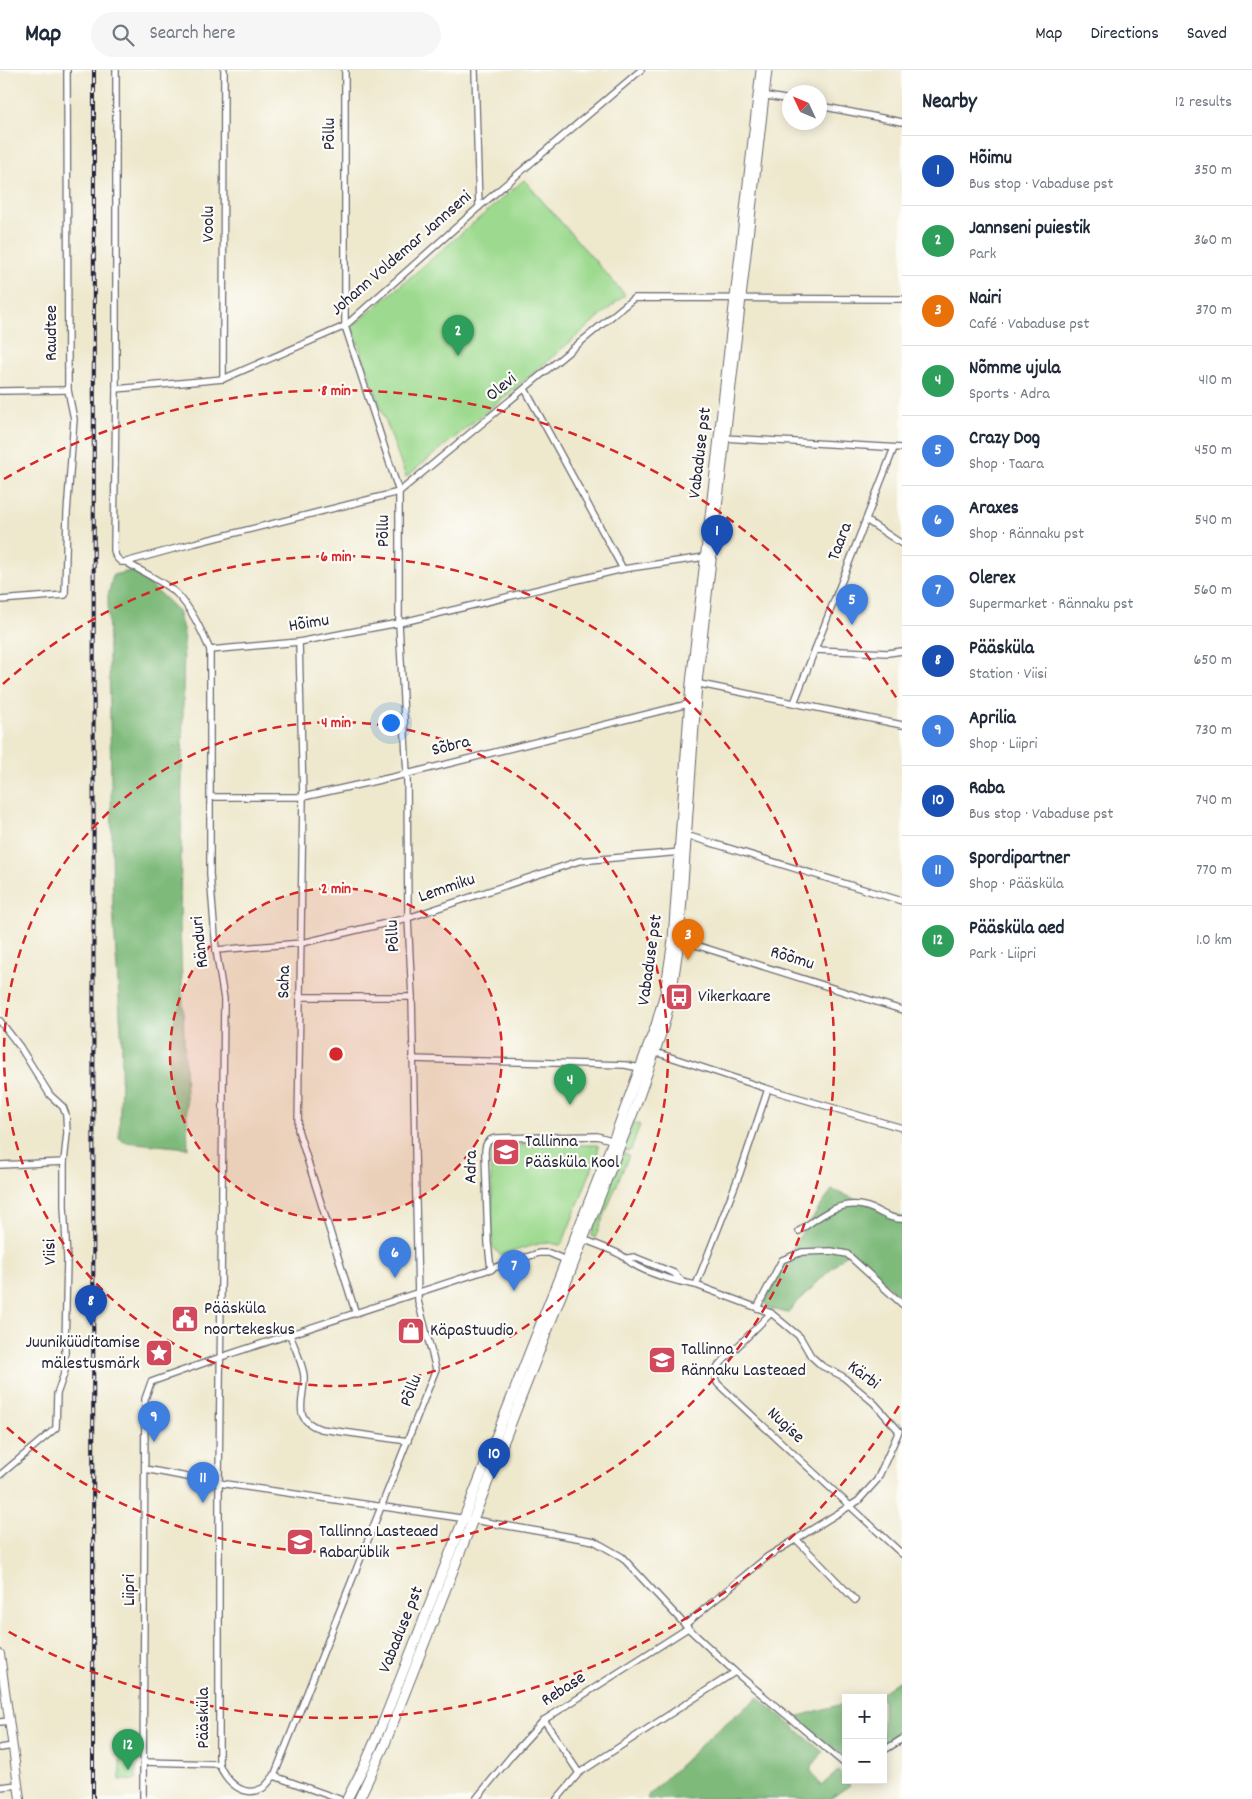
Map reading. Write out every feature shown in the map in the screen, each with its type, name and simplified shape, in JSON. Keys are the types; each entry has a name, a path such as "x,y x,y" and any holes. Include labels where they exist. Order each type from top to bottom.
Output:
{"highway":[{"name":"Vabaduse pst","path":"694,683 761,95 761,70"},
{"name":"Vabaduse pst","path":"761,95 768,70"},
{"name":"Vabaduse pst","path":"359,1799 384,1746 474,1520 651,1051 666,993 676,941 692,704 705,557 722,438"},
{"name":"Vabaduse pst","path":"617,1142 640,1068 651,1051"},
{"name":"Vabaduse pst","path":"347,1799 384,1720 464,1518 571,1262"}],"main road":[{"path":"0,1654 2,1686 20,1799"}],"street":[{"name":"Raudtee","path":"0,600 65,595 67,513 74,420 68,390 67,70"},
{"path":"116,70 114,550 116,557 121,562 126,562"},
{"name":"Voolu","path":"223,379 224,70"},
{"name":"Põllu","path":"249,1793 258,1792 274,1776 436,1369 418,1301 412,997 408,918 407,774 399,623 399,492 345,326 345,70"},
{"path":"476,70 479,208"},
{"name":"Johann Voldemar Jannseni","path":"116,389 223,379 345,326 479,208 641,70"},
{"path":"761,95 782,99"},
{"path":"827,107 902,122"},
{"name":"Olevi","path":"126,562 399,492 634,298 902,299"},
{"path":"525,389 623,570"},
{"path":"0,391 68,390"},
{"path":"722,438 902,448"},
{"name":"Taara","path":"794,703 894,448"},
{"path":"866,520 902,544"},
{"name":"Hõimu","path":"210,650 299,642 399,623 623,570 705,557"},
{"name":"Ränduri","path":"126,562 175,593 186,604 197,621 210,650 210,874 216,950 224,999 221,1357"},
{"name":"Saha","path":"299,642 303,797 298,1130 356,1314"},
{"path":"815,650 888,653 902,651"},
{"path":"694,683 902,725"},
{"name":"Sõbra","path":"211,797 303,797 407,774 692,704"},
{"path":"683,836 902,901"},
{"name":"Lemmiku","path":"216,950 302,943 408,918 579,861 682,852"},
{"name":"Rõõmu","path":"676,941 902,1010"},
{"path":"299,997 412,997"},
{"name":"Viisi","path":"0,1021 20,1047 50,1096 63,1107 67,1121 64,1162 67,1258 65,1348 64,1371 57,1394 56,1428 0,1475"},
{"path":"651,1051 768,1089 902,1128"},
{"path":"412,1059 625,1065 640,1068"},
{"path":"696,1285 740,1173 768,1089"},
{"name":"Adra","path":"491,1270 488,1243 486,1143 490,1139 496,1138 597,1136 617,1142"},
{"path":"0,1164 64,1162"},
{"path":"799,1231 825,1212 850,1204 868,1207 896,1220 902,1219"},
{"name":"Kärbi","path":"580,1238 628,1258 634,1257 674,1273 685,1283 696,1285 771,1313 800,1337 811,1356 822,1366 842,1376 874,1403 899,1430 877,1480 862,1497 767,1558 687,1626"},
{"path":"757,1308 782,1260 802,1252 831,1251 847,1254 902,1304"},
{"path":"221,1357 539,1253 549,1253 571,1262"},
{"name":"Nugise","path":"771,1313 719,1365 715,1372 715,1379 718,1384 902,1554"},
{"path":"290,1335 304,1375 301,1405 303,1418 310,1425 321,1429 408,1442"},
{"name":"Liipri","path":"143,1799 145,1399 151,1382 221,1357"},
{"name":"Pääsküla","path":"221,1357 219,1764 224,1776 233,1787 241,1792 249,1793"},
{"path":"146,1469 219,1483 464,1518 594,1541 622,1557 687,1626 735,1672 842,1762"},
{"path":"796,1539 855,1600"},
{"name":"Rebase","path":"476,1799 544,1720 687,1626"},
{"path":"557,1799 579,1773 735,1672"},
{"path":"544,1720 579,1773"},
{"path":"0,1722 9,1721"},
{"path":"887,1748 902,1739"},
{"path":"0,1748 13,1746"},
{"path":"144,1762 219,1764"},
{"path":"274,1776 339,1799"},
{"path":"0,1787 18,1785"}],"green space":[{"path":"524,180 625,295 518,386 406,477 352,327"},
{"path":"135,570 178,611 184,633 180,925 188,1148 124,1142 119,1138 122,1045 113,909 108,596 113,575"},
{"path":"634,1122 640,1125 631,1150 624,1150"},
{"path":"517,1139 517,1145 598,1145 598,1153 563,1242 560,1245 545,1242 500,1255 492,1246 492,1195 489,1145 495,1141"},
{"path":"622,1153 629,1155 595,1238 592,1236 592,1233"},
{"path":"832,1190 902,1217 902,1299 850,1250 787,1313 768,1308 764,1301 799,1237"},
{"path":"902,1678 902,1732 887,1742 887,1694 878,1694"},
{"path":"758,1697 823,1752 810,1769 821,1786 838,1771 842,1776 842,1784 850,1785 830,1799 647,1799 649,1794 715,1732"},
{"path":"842,1704 842,1755 795,1717"},
{"path":"123,1740 137,1741 137,1760 123,1759"},
{"path":"120,1760 137,1761 136,1780 120,1780"}],"railway":[{"path":"93,1799 94,70"}],"place":[{"name":"Jannseni puiestik","path":"458,356"},
{"name":"Hõimu","path":"717,556"},
{"name":"Crazy Dog","path":"852,625"},
{"name":"Nairi","path":"688,960"},
{"name":"Vikerkaare","path":"679,997"},
{"name":"Nõmme ujula","path":"570,1105"},
{"name":"Tallinna Pääsküla Kool","path":"506,1152"},
{"name":"Araxes","path":"395,1278"},
{"name":"Olerex","path":"514,1291"},
{"name":"Pääsküla noortekeskus","path":"185,1319"},
{"name":"Pääsküla","path":"91,1326"},
{"name":"KäpaStuudio","path":"411,1331"},
{"name":"Juuniküüditamise mälestusmärk","path":"159,1353"},
{"name":"Tallinna Rännaku Lasteaed","path":"662,1360"},
{"name":"Aprilia","path":"154,1442"},
{"name":"Raba","path":"494,1479"},
{"name":"Spordipartner","path":"203,1503"},
{"name":"Tallinna Lasteaed Rabarüblik","path":"300,1542"},
{"name":"Pääsküla aed","path":"128,1770"}]}
